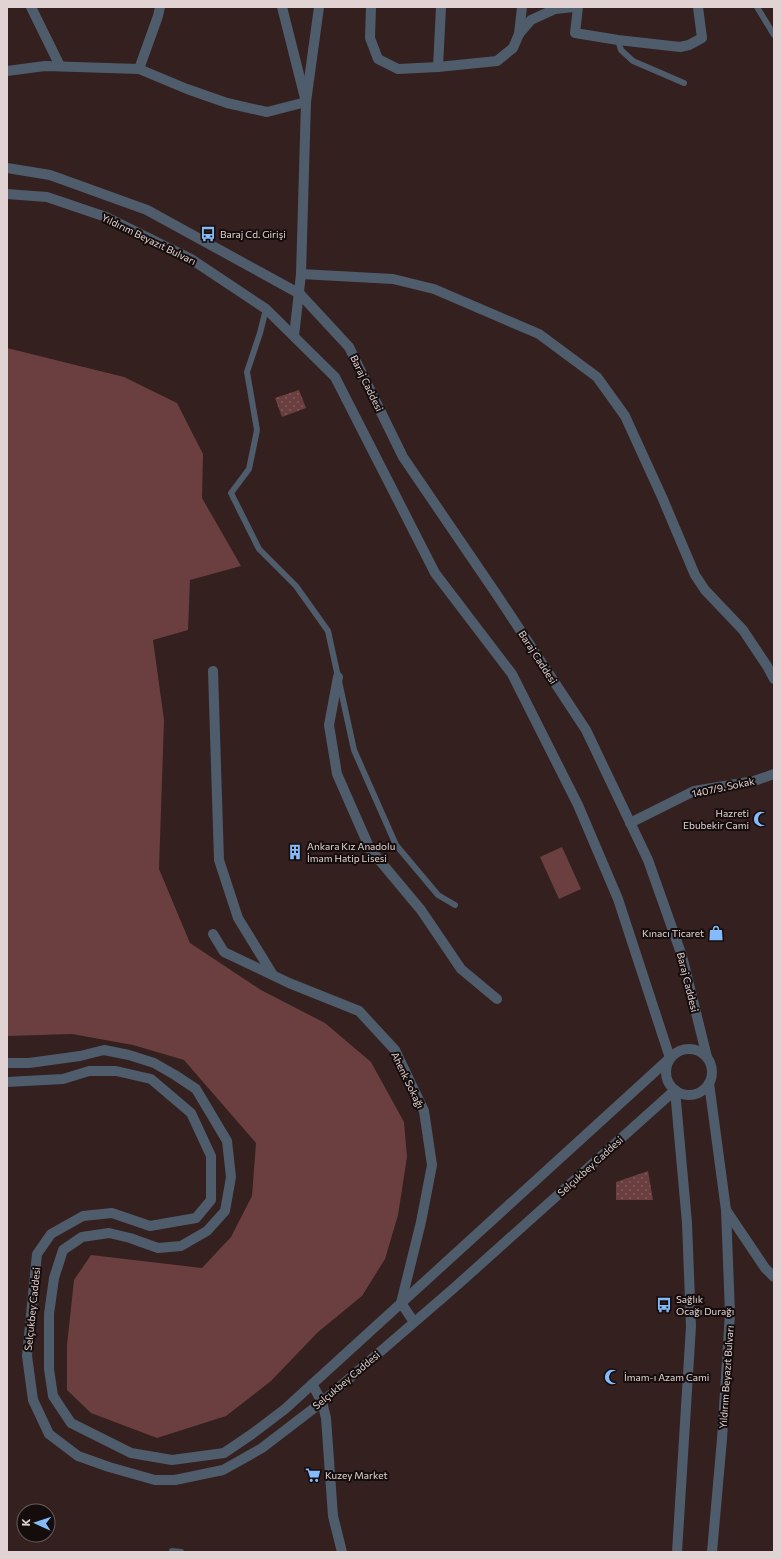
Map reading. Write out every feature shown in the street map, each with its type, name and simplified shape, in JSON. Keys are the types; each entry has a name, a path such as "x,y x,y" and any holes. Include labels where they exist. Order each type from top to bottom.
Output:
{"street":[{"path":"31,7 60,66"},
{"path":"139,69 160,7"},
{"path":"282,7 306,102"},
{"path":"319,7 306,102 300,294 294,336 335,377 435,573 512,674 578,805 618,899 670,1058 666,1071 667,1078 675,1090 687,1223 691,1326 677,1552"},
{"path":"371,7 370,38 378,59 398,69 438,67 497,61 513,48 519,34 522,7"},
{"path":"438,67 441,7"},
{"path":"519,34 531,20 555,9 574,7"},
{"path":"578,7 575,33 668,46 689,45 702,38 698,7"},
{"path":"7,71 45,66 139,69 227,103 267,112 306,102"},
{"path":"7,168 50,175 147,210 300,294"},
{"name":"Yıldırım Beyazıt Bulvarı","path":"7,194 47,197 106,217 191,259 266,309 294,336"},
{"path":"301,274 393,279 434,289 539,334 597,377 625,416 662,497 695,575 705,590 743,630 774,679"},
{"name":"Baraj Caddesi","path":"300,294 349,347 403,457 497,595 586,730 648,860 682,956 707,1057"},
{"path":"213,670 219,860 238,918 273,975"},
{"path":"338,677 329,725 337,774 370,849 421,910 461,969 496,999"},
{"name":"1407/9. Sokak","path":"630,823 694,791 754,781 774,774"},
{"name":"Ahenk Sokağı","path":"213,934 224,952 273,975 359,1011 395,1050 424,1111 432,1165 421,1222 401,1303"},
{"name":"Selçukbey Caddesi","path":"7,1064 29,1063 80,1056 104,1050 128,1055 154,1063 175,1074 196,1089 227,1140 231,1177 225,1211 207,1231 182,1246 158,1248 130,1238 109,1234 82,1237 63,1250 54,1278 49,1314 49,1369 53,1396 71,1423 131,1453 172,1460 224,1453 285,1409 670,1058"},
{"path":"670,1058 682,1050 695,1050 707,1057 712,1073 709,1083 704,1089 697,1093 689,1095 675,1090"},
{"name":"Selçukbey Caddesi","path":"7,1082 63,1080 89,1071 116,1071 151,1080 191,1113 211,1156 211,1200 196,1218 150,1226 112,1214 83,1216 51,1234 38,1254 27,1356 33,1400 49,1434 78,1456 109,1467 155,1480 175,1480 223,1470 262,1448 322,1402 675,1090"},
{"name":"Yıldırım Beyazıt Bulvarı","path":"709,1083 726,1210 730,1313 722,1439 712,1552"},
{"path":"726,1210 765,1268 774,1277"},
{"path":"401,1303 414,1322"},
{"path":"312,1384 322,1402 326,1418 333,1516 342,1552"}],"lane":[{"path":"757,7 774,35"},
{"path":"618,40 621,50 633,61 684,83"},
{"path":"266,309 247,372 257,430 249,469 231,493 259,549 296,586 328,631 354,750 396,845 438,895 455,905"},
{"path":"172,1551 181,1552"}],"shaded area":[{"path":"7,348 124,377 177,403 203,454 202,498 241,566 190,580 188,630 153,640 164,720 159,869 190,943 261,990 325,1023 371,1062 404,1122 407,1157 398,1215 385,1259 362,1296 318,1332 271,1381 226,1416 157,1438 91,1413 67,1390 67,1345 74,1280 91,1255 202,1268 231,1237 252,1196 256,1143 184,1060 133,1045 72,1034 7,1036"},
{"path":"299,390 306,408 282,417 275,398"},
{"path":"562,847 581,889 559,899 540,857"},
{"path":"648,1171 653,1200 616,1200 616,1182"}],"place":[{"name":"Baraj Cd. Girişi","path":"208,234"},
{"name":"Hazreti Ebubekir Cami","path":"761,819"},
{"name":"Ankara Kız Anadolu İmam Hatip Lisesi","path":"295,852"},
{"name":"Kınacı Ticaret","path":"716,933"},
{"name":"Sağlık Ocağı Durağı","path":"664,1305"},
{"name":"İmam-ı Azam Cami","path":"612,1377"},
{"name":"Kuzey Market","path":"313,1475"}]}
